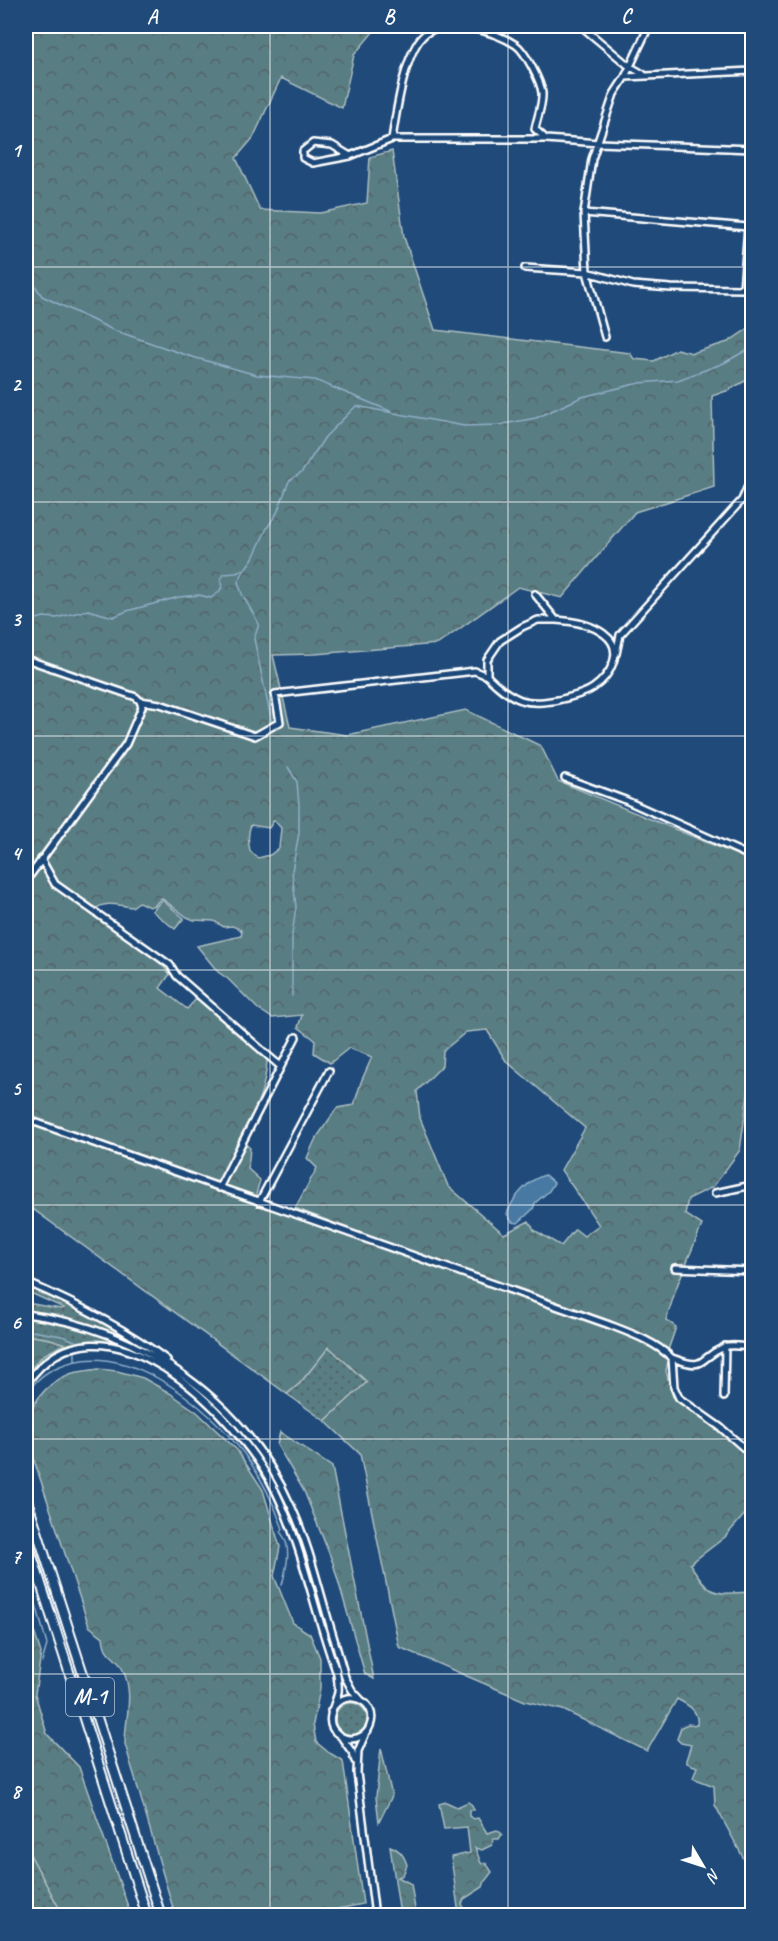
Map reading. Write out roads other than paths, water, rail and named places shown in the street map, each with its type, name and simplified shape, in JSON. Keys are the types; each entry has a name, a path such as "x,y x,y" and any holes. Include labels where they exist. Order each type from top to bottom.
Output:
{"highway":[{"name":"М-1","path":"26,1497 160,1916"},
{"name":"М-1","path":"26,1537 147,1916"}],"street":[{"path":"581,26 629,66 644,75"},
{"path":"605,337 587,272 584,213 592,159 614,94 625,77 649,26"},
{"path":"392,139 400,90 413,51 426,32 441,27 454,27 473,28 518,45 528,59 542,93 535,129 546,139"},
{"path":"625,77 753,71"},
{"path":"350,156 332,145 314,143 303,151 303,158 313,163 350,156 392,139 546,139 753,149"},
{"path":"584,213 748,227"},
{"path":"743,289 748,227 753,219"},
{"path":"525,268 587,272 633,285 671,288 743,289 753,287"},
{"path":"140,701 160,704 255,736 280,722 274,693 475,671 487,676 501,689 522,700 544,703 573,696 592,688 609,672 616,657 620,635 742,500 753,477"},
{"path":"535,594 556,620"},
{"path":"538,620 544,608"},
{"path":"475,671 487,660 500,641 538,620 574,622 605,635 620,635"},
{"path":"605,635 616,657"},
{"path":"26,659 136,697 142,707 126,744 26,880"},
{"path":"487,660 487,676"},
{"path":"565,778 625,800 753,857"},
{"path":"41,859 55,884 170,965 177,976 280,1066"},
{"path":"219,1188 296,1037"},
{"path":"259,1202 329,1071"},
{"path":"26,1119 607,1324 646,1340 672,1358 691,1365 698,1364 725,1346 753,1347"},
{"path":"715,1193 753,1185"},
{"path":"675,1268 753,1271"},
{"path":"26,1282 110,1322 161,1355 209,1394 241,1427 268,1463 292,1506 307,1546 345,1677 371,1715 369,1728 358,1751 357,1773"},
{"path":"26,1314 81,1325 119,1338 157,1357 187,1376"},
{"path":"26,1384 42,1366 64,1352 91,1345 105,1345 133,1352 151,1361 206,1401 242,1439 274,1489 297,1546 336,1671"},
{"path":"724,1396 725,1346"},
{"path":"672,1358 674,1387 679,1398 720,1427 753,1455"},
{"path":"328,1621 338,1692 331,1711 331,1725 352,1752 357,1773 375,1916"},
{"path":"331,1711 334,1705 343,1699 353,1697 362,1701"},
{"path":"336,1733 352,1739 362,1736 369,1728"}],"water":[{"path":"545,1175 554,1183 549,1191 518,1223 512,1222 507,1214 517,1196 527,1185"}],"waterway":[{"path":"26,211 26,234"},
{"path":"26,272 42,296 113,330 189,356 257,375 315,380 390,411"},
{"path":"26,622 88,610 113,617 179,597 199,595 211,598 222,587 220,580 224,574 236,573 245,569 277,513 289,481 302,472 325,437 356,406 464,426 498,425 536,418 582,397 639,383 678,380 724,363 752,347"},
{"path":"245,569 238,582 259,624 254,639 272,723"},
{"path":"288,767 297,782 299,805 299,833 292,871 296,907 292,935 292,996"},
{"path":"26,1330 62,1336 75,1341"},
{"path":"75,1352 75,1360"},
{"path":"26,1395 36,1381 60,1366 84,1360 109,1360 158,1378 202,1409 237,1445 264,1485 279,1518 283,1529 281,1533 287,1545 288,1558 282,1585"},
{"path":"26,1567 47,1645 42,1662"}]}
